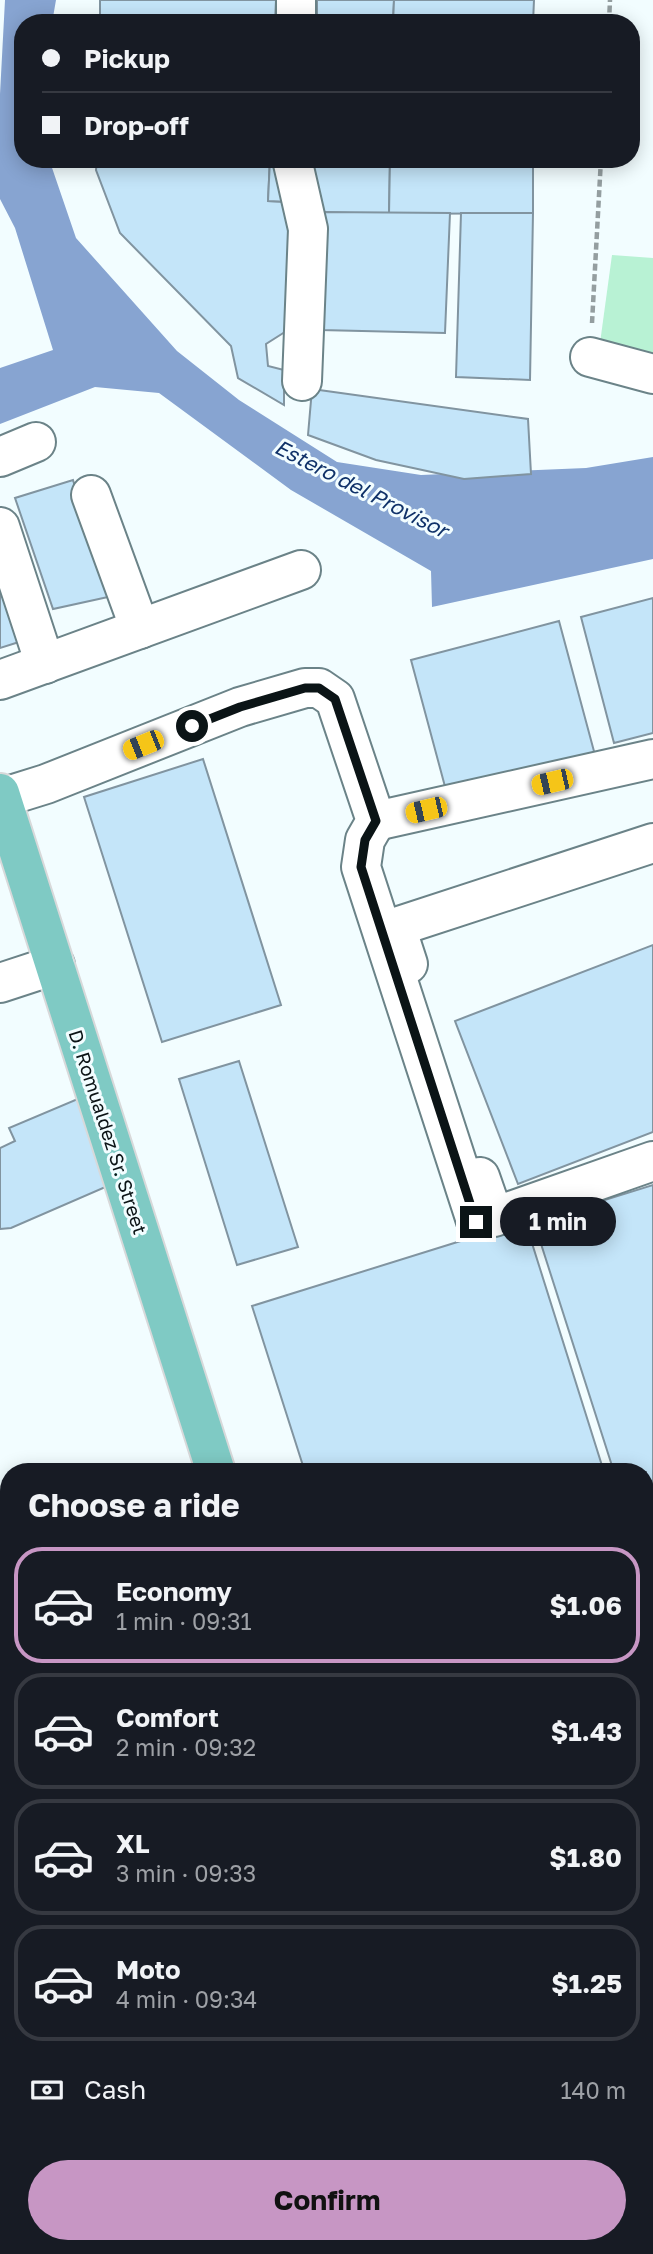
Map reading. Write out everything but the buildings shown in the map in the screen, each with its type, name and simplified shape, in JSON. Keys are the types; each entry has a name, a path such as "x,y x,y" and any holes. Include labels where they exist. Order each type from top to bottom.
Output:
{"main road":[{"name":"D. Romualdez Sr. Street","path":"1,795 213,1463"}],"lane":[{"path":"294,168 308,229 302,381"},
{"path":"590,357 653,374"},
{"path":"0,457 36,442"},
{"path":"91,495 139,629"},
{"path":"0,527 45,664"},
{"path":"0,680 301,570"},
{"path":"1,795 46,784 240,707 305,688 319,688 335,699 376,821"},
{"path":"476,1222 361,867 365,840 376,821 653,759"},
{"path":"653,843 396,927 494,1217 653,1161"},
{"path":"0,983 55,965"}],"path":[{"path":"590,357 600,168"}],"green space":[{"path":"612,255 653,258 653,357 600,343"}],"water":[{"name":"Estero del Provisor","path":"5,0 56,0 54,14 14,14 14,168 52,168 76,238 177,351 239,400 337,462 421,475 586,468 653,457 653,559 432,607 431,571 291,490 159,393 95,387 0,424 0,368 53,350 15,228 0,199 0,94"}],"route":[{"path":"192,726 240,707 305,688 319,688 335,699 376,821 365,840 361,867 476,1222"}]}
